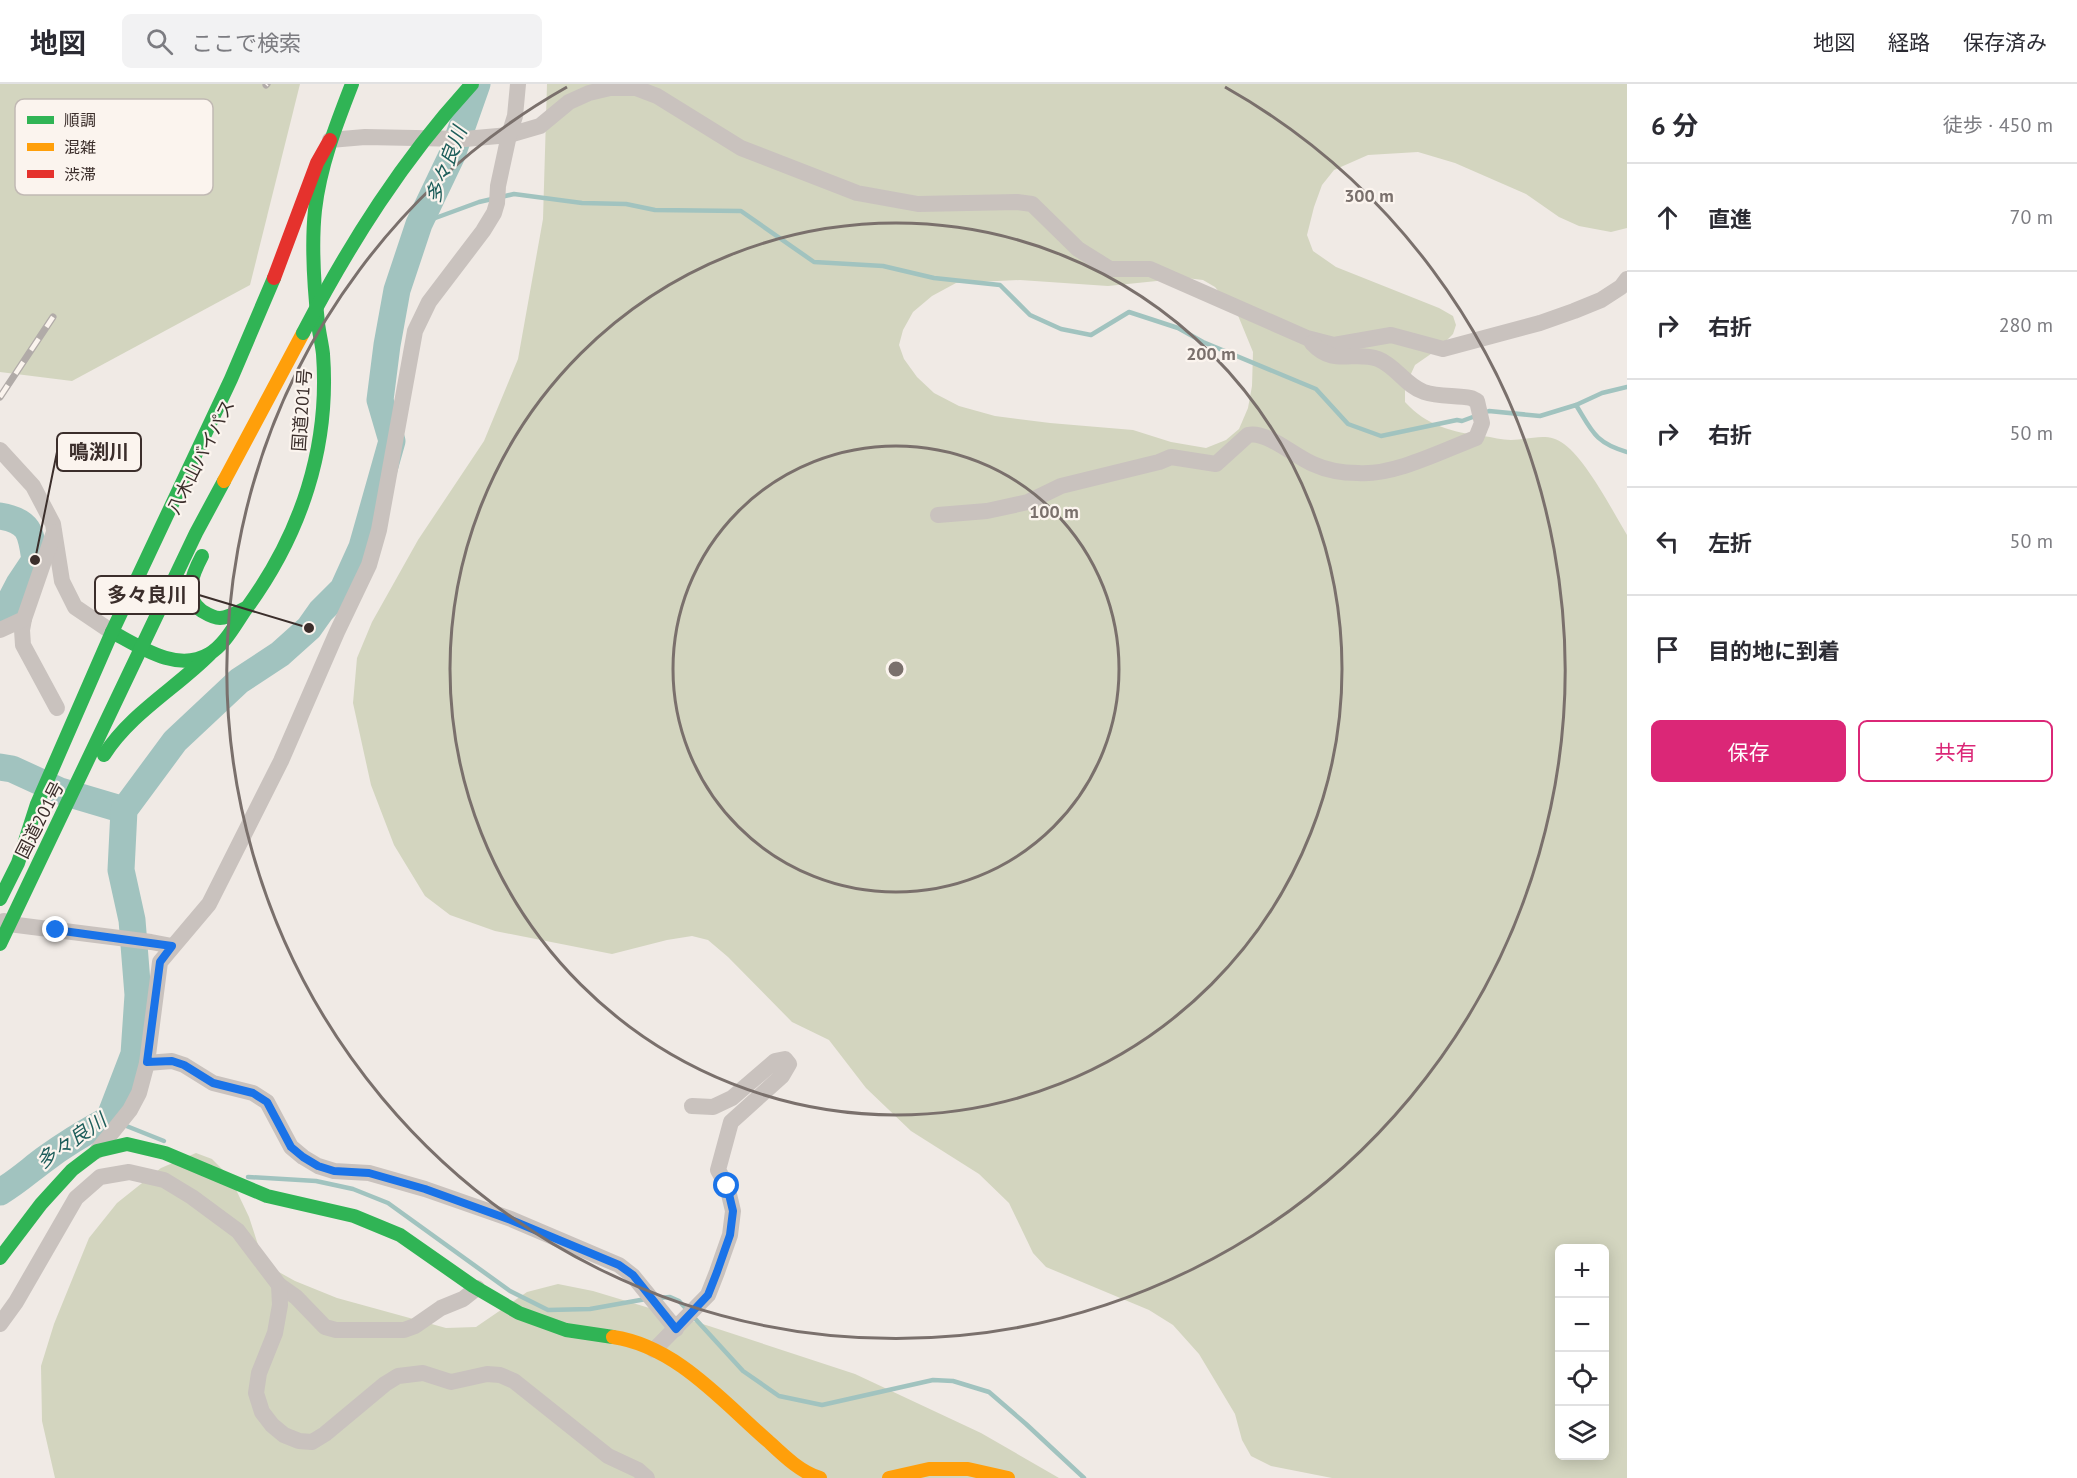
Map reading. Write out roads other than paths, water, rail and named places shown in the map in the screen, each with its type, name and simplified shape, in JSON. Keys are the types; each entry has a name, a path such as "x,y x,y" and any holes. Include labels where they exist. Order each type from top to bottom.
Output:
{"main road":[{"name":"国道201号","path":"0,899 56,776 112,632 231,380 317,163 330,140 352,84"},
{"name":"八木山バイパス","path":"149,599 229,457 303,333 335,270 375,205 419,144 472,84"},
{"path":"393,148 411,124"},
{"name":"国道201号","path":"0,944 5,922 75,785 92,776 111,742 127,725 187,677 210,654 262,587 297,524 313,475 319,447 324,398 314,260 316,207 330,140"},
{"path":"301,300 326,251"},
{"path":"314,260 304,254 292,255 280,260 296,276 318,326"},
{"name":"八木山バイパス","path":"75,785 196,533 229,457"},
{"path":"219,520 229,457"},
{"path":"211,540 195,570 190,585 191,597 199,609 220,618 246,608"},
{"path":"112,632 142,648 174,660 188,662 210,654"},
{"path":"56,776 79,742"},
{"path":"0,1258 56,1187 72,1170 97,1151 127,1144 165,1153 267,1196 354,1216 400,1235 477,1288 519,1313 566,1330 621,1338 654,1350 686,1370 784,1456 809,1475 819,1478"},
{"path":"889,1478 929,1469 968,1469 1008,1478"}],"street":[{"path":"97,1151 130,1110 139,1093 147,1062 160,962 209,904 231,864 369,565 380,530 415,331 429,302 483,231 497,203 498,186 515,116 518,84"},
{"path":"330,140 365,137 465,139 509,135 540,126 569,102 589,93 610,88 636,88 657,96 741,148 857,193 918,204 1017,202 1032,204 1078,249 1110,269 1150,270 1307,338 1334,345 1391,335 1443,349 1540,324 1601,300 1621,287 1627,279"},
{"path":"938,515 987,511 1028,502 1060,486 1159,462 1171,457 1216,465 1248,435 1255,433 1314,465 1358,473 1381,473 1476,438 1482,423 1477,401 1460,396 1424,392 1378,359 1359,356 1330,357 1318,350 1307,338"},
{"path":"0,450 33,486 53,524 62,581 75,607 112,632"},
{"path":"54,531 22,630 23,645 57,708"},
{"path":"0,630 24,619"},
{"path":"5,922 172,946"},
{"path":"654,1350 708,1295 730,1235 733,1211 727,1186 718,1170 731,1122 782,1076 789,1064 785,1059 775,1060 732,1098 713,1107 692,1106"},
{"path":"147,1062 172,1061 184,1065 213,1083 253,1093 267,1102 291,1147 318,1166 334,1171 369,1173 436,1193 511,1220 619,1265 633,1275 676,1329"},
{"path":"0,1324 16,1302 76,1198 100,1177 129,1172 164,1180 192,1197 238,1231 279,1285 296,1297 325,1327 336,1330 404,1330 415,1326 441,1308 463,1299 477,1288"},
{"path":"279,1285 280,1305 275,1333 259,1373 256,1393 262,1412 284,1435 299,1441 312,1442 398,1376 423,1373 451,1382 487,1374 500,1375 514,1380 608,1456 638,1470 647,1478"}],"waterway":[{"name":"多々良川","path":"0,1192 60,1148 109,1119 134,1054 138,995 132,920 121,870 124,810 175,741 239,681 280,654 309,628 321,611 343,589 362,547 392,441 380,400 397,290 419,224 452,155 477,84"},
{"path":"419,224 479,202 514,194 582,203 626,204 655,210 741,211 814,262 883,266 934,278 1000,285 1030,315 1061,329 1091,335 1129,312 1178,328 1203,342 1316,389 1348,424 1381,436 1457,420 1462,421 1489,411 1540,416 1576,405 1601,440 1627,452"},
{"path":"1576,405 1602,393 1627,387"},
{"path":"0,516 18,521 27,530 35,560 8,605 0,612"},
{"path":"0,767 12,769 60,791 124,810"},
{"path":"109,1119 164,1141"},
{"path":"248,1177 316,1181 353,1189 388,1203 510,1291 548,1310 590,1309 646,1299"},
{"path":"658,1298 670,1297 679,1301 743,1371 779,1396 822,1405 933,1380 953,1381 989,1392 1084,1478"}],"railway":[{"path":"0,397 53,317"}],"place":[{"name":"鳴渕川","path":"35,560"},
{"name":"多々良川","path":"309,628"}]}
